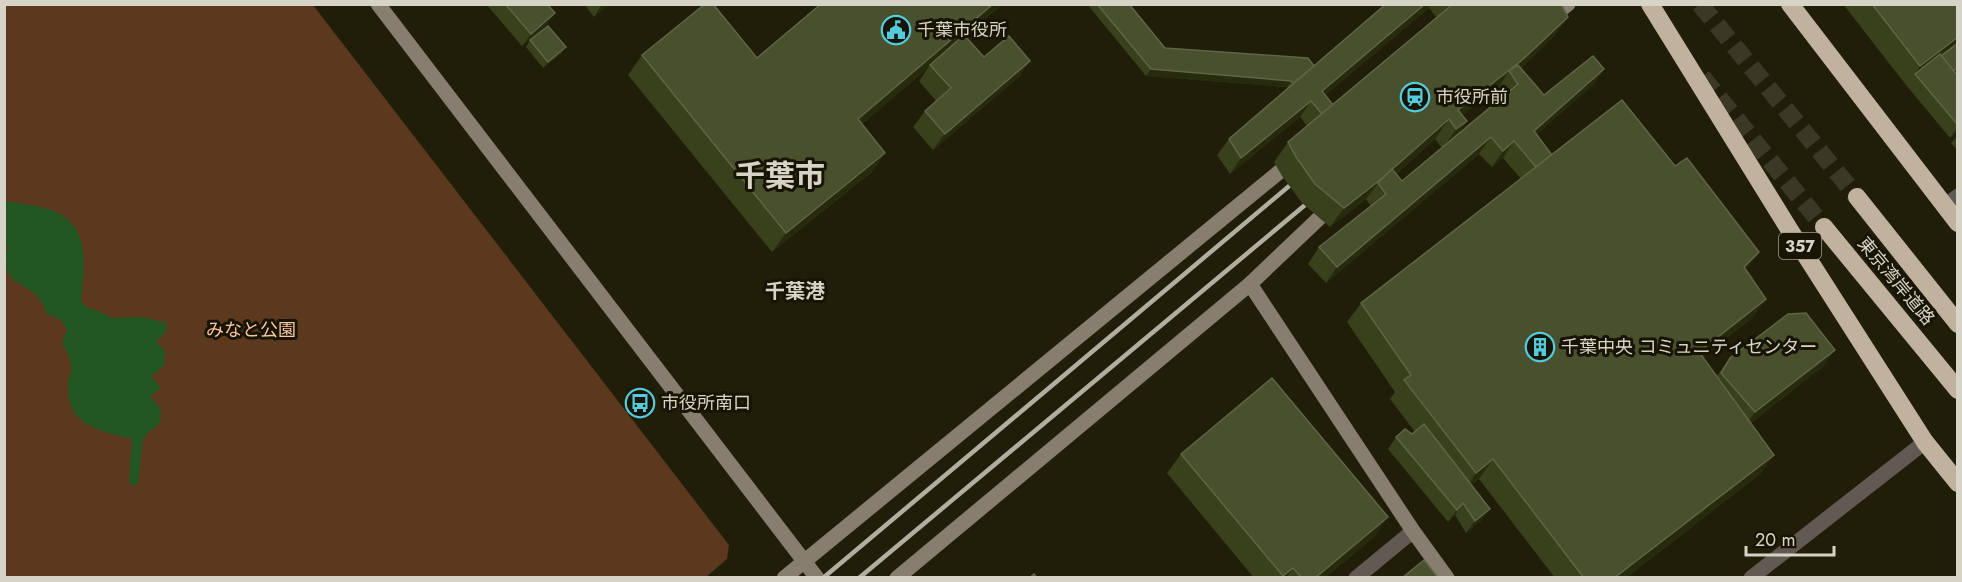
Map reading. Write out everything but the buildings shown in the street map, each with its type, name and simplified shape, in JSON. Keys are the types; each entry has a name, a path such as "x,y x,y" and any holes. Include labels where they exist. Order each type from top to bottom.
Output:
{"highway":[{"name":"357","path":"1650,4 1925,442 1958,483"},
{"path":"1790,4 1951,201 1958,224"},
{"name":"東京湾岸道路","path":"1857,197 1958,324"},
{"name":"東京湾岸道路","path":"1824,227 1958,390"}],"street":[{"path":"378,4 817,578"},
{"path":"1533,33 1568,4"},
{"path":"784,578 1310,146"},
{"path":"897,578 1250,284 1344,196"},
{"path":"1250,284 1413,531 1447,578"},
{"path":"1751,578 1925,442"},
{"path":"1356,578 1413,531"}],"green space":[{"name":"みなと公園","path":"4,5 313,5 729,545 727,559 705,578 5,577"}],"shaded area":[{"path":"5,201 41,207 58,213 77,231 84,256 81,301 86,307 111,318 142,317 167,323 166,332 156,341 165,351 164,365 151,377 161,387 150,397 161,409 160,423 143,437 138,485 129,484 132,439 89,426 74,412 68,388 71,362 62,342 67,330 64,324 54,316 47,314 38,297 14,280 7,271"}],"tunnel":[{"path":"1700,4 1857,197"},
{"path":"1702,77 1824,227"}],"railway":[{"path":"823,578 1301,176"},
{"path":"859,578 1317,195"}],"place":[{"name":"千葉市役所","path":"896,30"},
{"name":"市役所前","path":"1415,97"},
{"name":"千葉中央 コミュニティセンター","path":"1540,347"},
{"name":"市役所南口","path":"640,403"}],"district":[{"name":"千葉市","path":"780,176"},
{"name":"千葉港","path":"795,291"}]}
